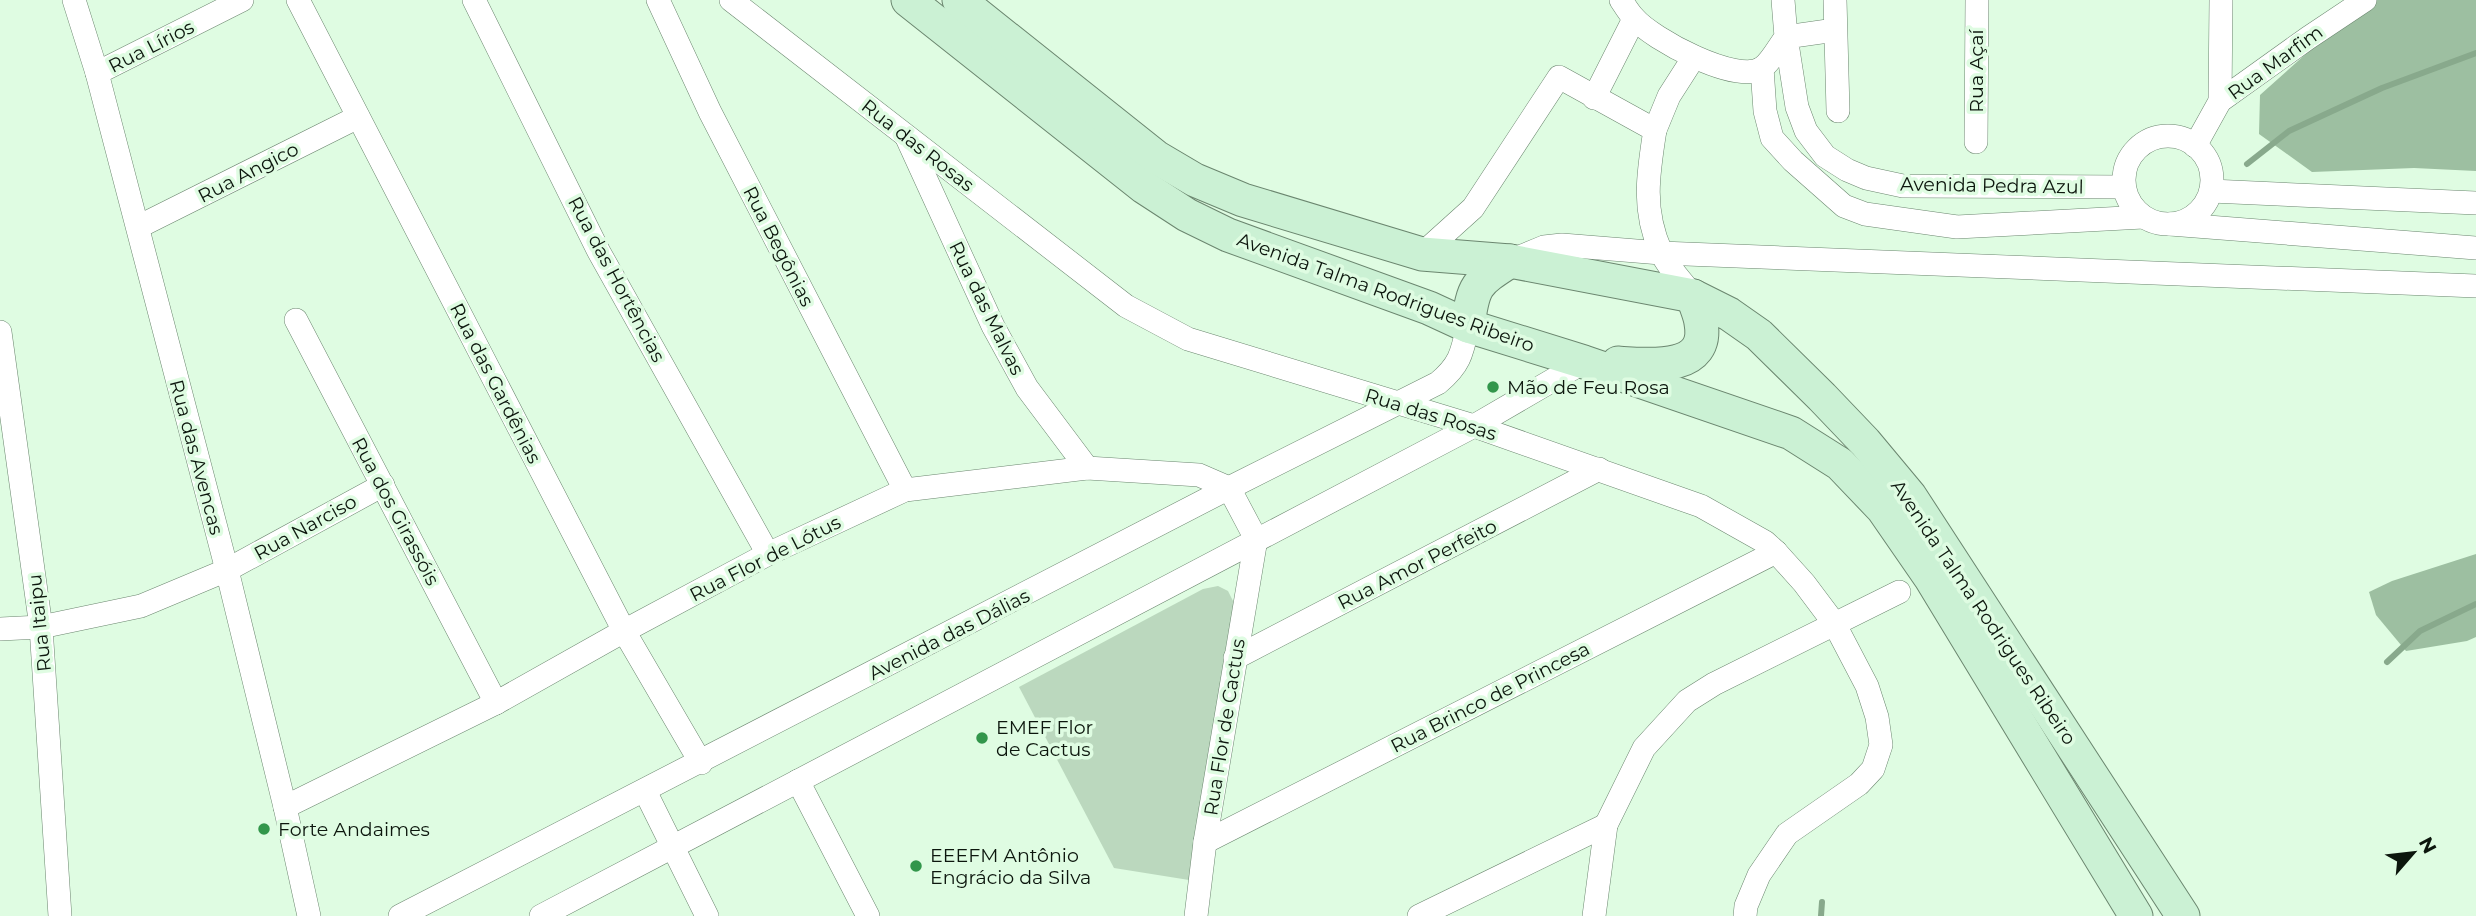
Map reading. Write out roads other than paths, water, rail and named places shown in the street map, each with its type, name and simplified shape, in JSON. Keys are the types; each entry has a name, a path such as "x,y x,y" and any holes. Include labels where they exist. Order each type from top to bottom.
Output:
{"main road":[{"name":"Avenida Talma Rodrigues Ribeiro","path":"908,0 1144,187 1187,215 1228,235 1429,308 1468,326 1584,362 1791,433 1840,464 1883,509 1930,578 2136,916"},
{"name":"Avenida Talma Rodrigues Ribeiro","path":"959,0 1156,157 1195,180 1243,200 1422,254 1510,261 1693,296 1729,314 1759,335 1865,442 1910,496 2183,916"},
{"path":"1468,326 1474,291 1484,278 1510,261"},
{"path":"1584,362 1657,366 1694,354 1701,342 1702,324 1693,296"}],"street":[{"name":"Rua das Avencas","path":"74,0 97,73 226,570 309,916"},
{"name":"Rua Lírios","path":"97,73 242,0"},
{"name":"Rua das Gardênias","path":"298,0 624,631 701,763"},
{"name":"Rua das Hortências","path":"474,0 599,252 768,554"},
{"name":"Rua Begônias","path":"658,0 709,112 905,490"},
{"name":"Rua das Rosas","path":"731,0 1126,306 1188,338 1474,426 1701,506 1765,542 1804,583 1834,623 1867,686 1877,717 1881,745 1873,769 1859,784 1787,834 1759,875 1740,913"},
{"name":"Avenida Pedra Azul","path":"1783,0 1797,107 1805,131 1825,156 1847,170 1866,178 1903,186 2124,187"},
{"path":"1835,0 1838,111"},
{"name":"Rua Açaí","path":"1976,142 1977,0"},
{"path":"2195,146 2220,101 2221,0"},
{"name":"Rua Marfim","path":"2220,101 2365,0"},
{"path":"1594,98 1628,9 1657,37 1694,57 1746,72 1762,68 1786,37 1835,30"},
{"path":"1693,296 1661,253 1647,199 1646,181 1655,130 1669,96 1694,57"},
{"name":"Avenida Pedra Azul","path":"1762,68 1765,111 1772,138 1793,162 1844,206 1865,214 1957,227 2143,217"},
{"path":"1422,254 1473,208 1559,78 1655,130"},
{"name":"Rua Angico","path":"138,227 358,117"},
{"name":"Rua das Malvas","path":"906,136 993,326 1027,388 1087,468"},
{"path":"2170,224 2188,220 2202,208 2211,191 2212,179 2204,155 2195,146 2182,138 2167,136 2152,139 2140,147 2130,158 2125,172 2124,187 2131,204 2143,217 2156,223 2476,248"},
{"path":"2211,191 2476,203"},
{"path":"1510,261 1544,247 1562,245 1661,253 2476,286"},
{"name":"Rua dos Girassóis","path":"296,320 496,703"},
{"name":"Avenida das Dálias","path":"401,916 1228,488 1438,383 1452,371 1460,358 1468,326"},
{"name":"Rua Itaipu","path":"0,332 41,627 60,916"},
{"path":"546,915 1474,426 1584,362"},
{"name":"Rua Flor de Lótus","path":"285,807 496,703 768,554 905,490 1087,468 1199,475 1228,488"},
{"name":"Rua Amor Perfeito","path":"1235,658 1599,469"},
{"name":"Rua Narciso","path":"0,629 41,627 141,606 226,570 383,485"},
{"path":"1228,488 1256,539"},
{"name":"Rua Flor de Cactus","path":"1196,916 1205,842 1256,539"},
{"name":"Rua Brinco de Princesa","path":"1205,842 1776,552"},
{"path":"1594,916 1606,825 1644,748 1686,701 1714,684 1899,592"},
{"path":"798,781 868,916"},
{"path":"645,791 707,916"},
{"path":"1419,916 1606,825"}],"waterway":[{"path":"2247,164 2289,131 2382,88 2476,53"},
{"path":"2387,662 2420,631 2476,604"},
{"path":"1821,916 1822,902"}],"place":[{"name":"Mão de Feu Rosa","path":"1493,387"},
{"name":"EMEF Flor de Cactus","path":"982,738"},
{"name":"Forte Andaimes","path":"264,829"},
{"name":"EEEFM Antônio Engrácio da Silva","path":"916,866"}]}
